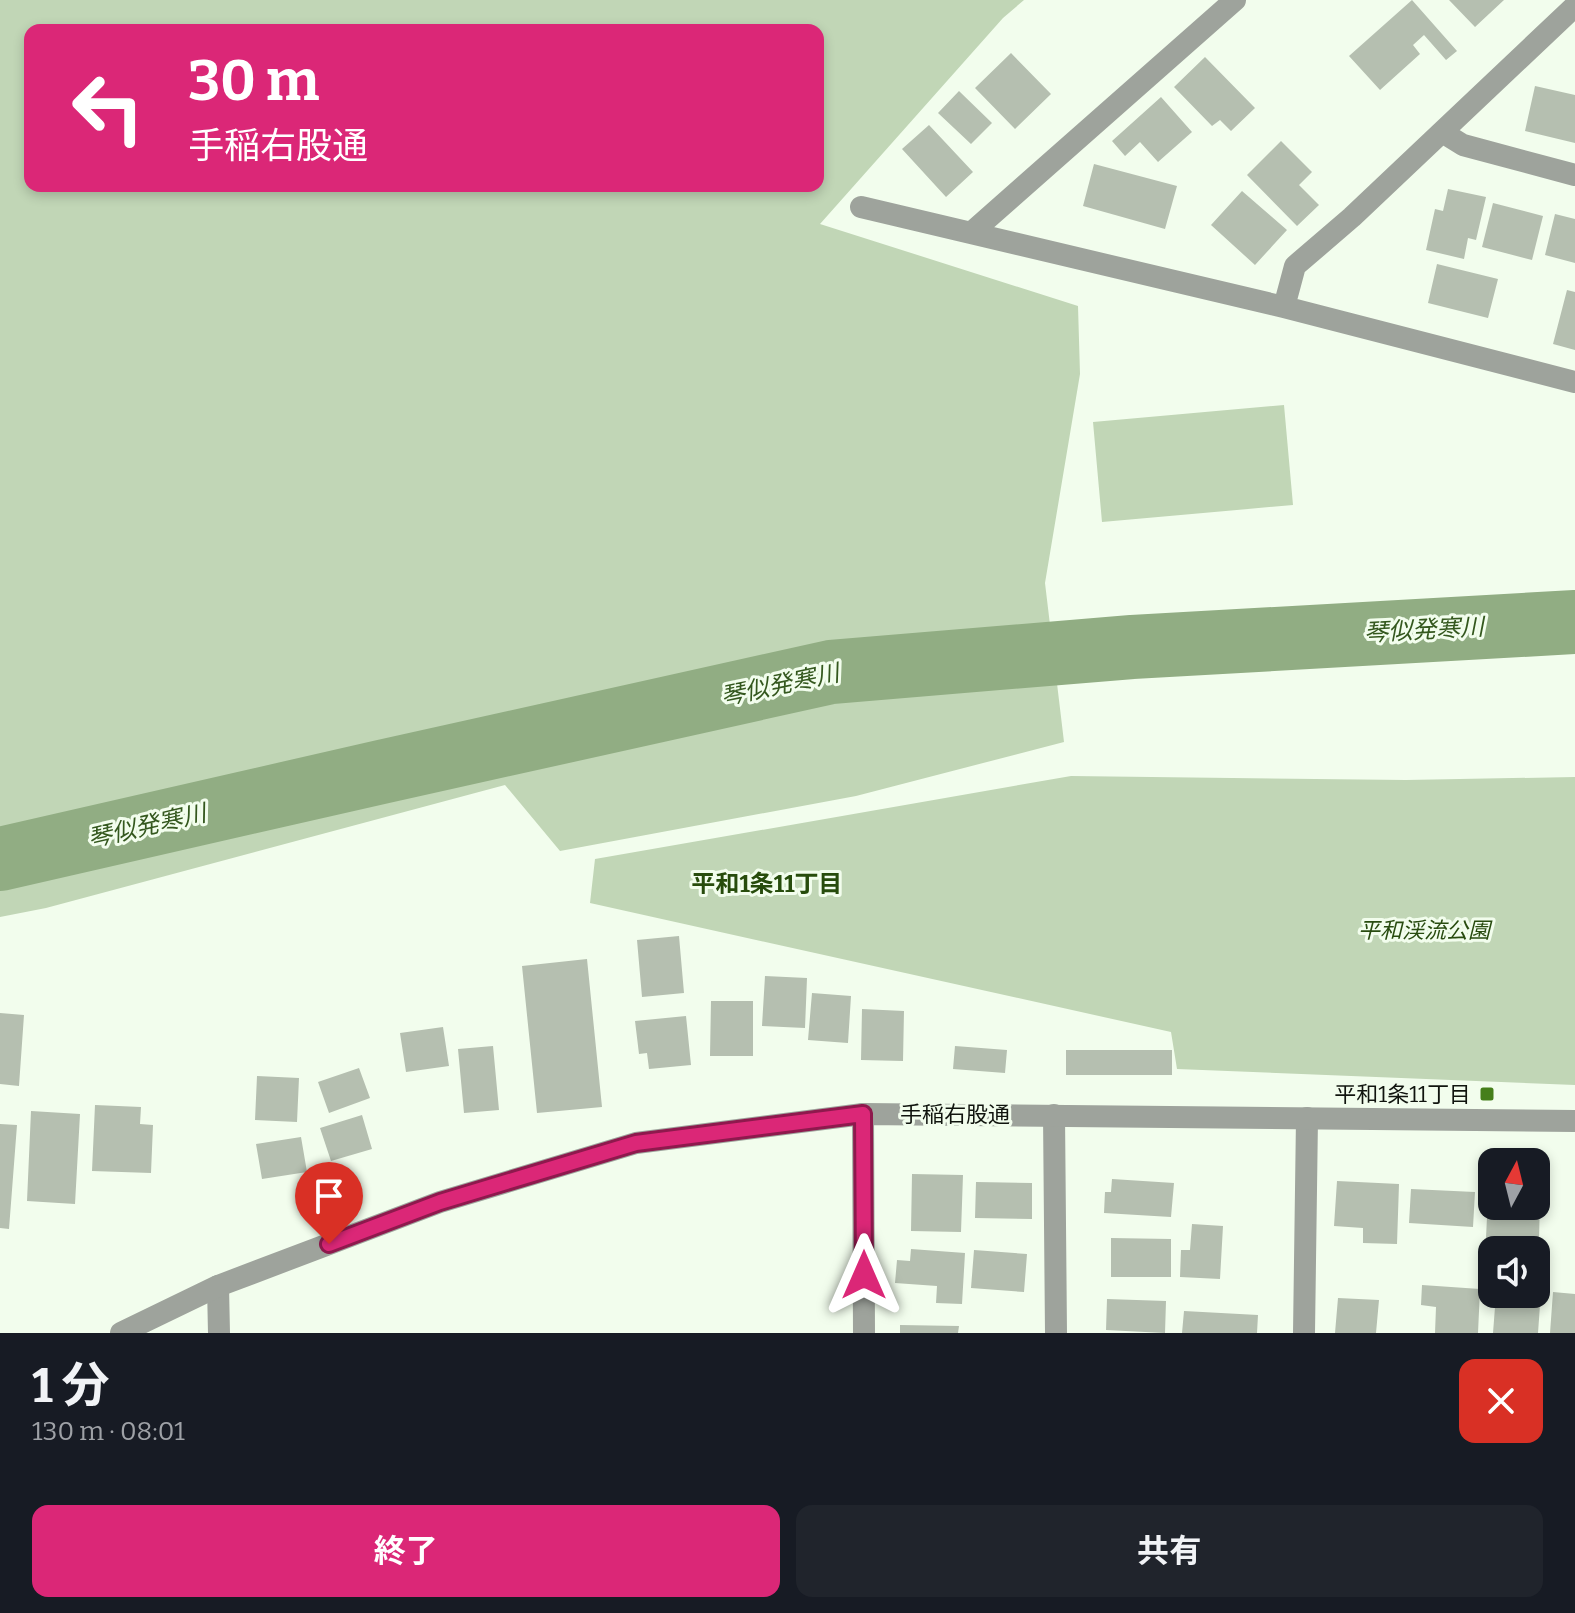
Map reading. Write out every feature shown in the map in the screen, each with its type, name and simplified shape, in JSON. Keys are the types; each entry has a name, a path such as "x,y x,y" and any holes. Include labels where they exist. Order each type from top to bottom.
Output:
{"street":[{"path":"971,233 1235,0"},
{"path":"1284,307 1295,266 1352,217 1575,6"},
{"path":"1442,132 1463,145 1575,175"},
{"path":"861,207 1284,307 1575,382"},
{"path":"863,1114 864,1333"},
{"name":"手稲右股通","path":"121,1333 218,1286 440,1202 636,1143 863,1114 1575,1121"},
{"path":"1054,1115 1056,1333"},
{"path":"1304,1333 1307,1118"},
{"path":"218,1286 219,1333"}],"green space":[{"path":"0,0 1024,0 1003,18 820,224 1078,306 1080,374 1045,583 1064,742 856,796 560,851 505,785 46,908 0,917"},
{"path":"1284,405 1293,505 1102,522 1093,422"},
{"name":"平和渓流公園","path":"1071,776 1406,780 1575,777 1575,1085 1177,1069 1171,1032 590,903 595,859"}],"building":[{"path":"1412,0 1457,51 1446,60 1424,35 1413,45 1420,54 1380,90 1349,56"},
{"path":"1449,0 1504,0 1475,27"},
{"path":"1011,53 1051,94 1015,129 975,88"},
{"path":"1205,57 1255,108 1231,131 1220,120 1212,126 1174,87"},
{"path":"1535,86 1575,95 1575,143 1525,131"},
{"path":"959,91 992,123 971,144 938,113"},
{"path":"1161,97 1192,132 1158,162 1140,142 1125,156 1112,141"},
{"path":"929,125 973,172 946,197 902,149"},
{"path":"1281,141 1312,172 1299,185 1319,205 1297,226 1247,175"},
{"path":"1094,164 1177,186 1165,229 1083,206"},
{"path":"1448,189 1486,197 1476,240 1468,238 1464,259 1426,250 1435,209 1443,211"},
{"path":"1242,191 1287,230 1255,265 1211,225"},
{"path":"1493,203 1543,216 1532,260 1482,247"},
{"path":"1555,214 1575,219 1575,263 1545,255"},
{"path":"1437,264 1498,279 1488,318 1428,303"},
{"path":"1567,290 1575,292 1575,350 1553,344"},
{"path":"679,936 684,993 642,997 637,940"},
{"path":"587,959 602,1107 537,1113 522,966"},
{"path":"765,976 807,978 805,1028 762,1026"},
{"path":"812,993 851,996 848,1043 808,1040"},
{"path":"711,1001 753,1001 753,1056 710,1056"},
{"path":"862,1009 904,1011 903,1061 861,1060"},
{"path":"0,1013 24,1015 19,1086 0,1084"},
{"path":"686,1016 691,1065 649,1069 647,1053 639,1054 635,1021"},
{"path":"443,1027 449,1066 406,1072 400,1033"},
{"path":"493,1046 499,1110 464,1113 458,1049"},
{"path":"955,1046 1007,1050 1005,1073 953,1069"},
{"path":"1066,1050 1172,1050 1172,1075 1066,1075"},
{"path":"359,1068 370,1098 329,1113 318,1082"},
{"path":"257,1076 299,1078 297,1122 255,1120"},
{"path":"95,1105 141,1107 140,1124 153,1125 151,1173 92,1171"},
{"path":"31,1111 80,1114 75,1204 27,1201"},
{"path":"362,1115 372,1149 331,1161 320,1128"},
{"path":"0,1124 17,1125 9,1229 0,1228"},
{"path":"301,1137 307,1172 262,1179 256,1144"},
{"path":"912,1174 963,1175 961,1232 911,1231"},
{"path":"1112,1179 1174,1183 1171,1217 1104,1213 1105,1192 1111,1192"},
{"path":"1337,1181 1399,1184 1397,1244 1363,1243 1363,1228 1334,1226"},
{"path":"976,1182 1032,1183 1032,1219 975,1218"},
{"path":"1411,1189 1475,1192 1473,1227 1409,1223"},
{"path":"1487,1220 1539,1220 1539,1236 1486,1236"},
{"path":"1192,1224 1223,1226 1220,1279 1180,1277 1181,1250 1190,1250"},
{"path":"1111,1238 1171,1239 1171,1277 1111,1277"},
{"path":"911,1249 965,1253 962,1304 936,1303 937,1286 895,1283 897,1260 910,1261"},
{"path":"974,1250 1027,1254 1024,1292 971,1288"},
{"path":"1422,1285 1478,1289 1478,1333 1435,1333 1436,1307 1421,1305"},
{"path":"1553,1292 1575,1294 1575,1333 1550,1333"},
{"path":"1338,1298 1379,1300 1376,1333 1335,1333"},
{"path":"1107,1299 1166,1301 1165,1333 1106,1330"},
{"path":"1495,1308 1540,1308 1538,1333 1493,1333"},
{"path":"1184,1311 1258,1315 1257,1333 1182,1333"},
{"path":"900,1325 959,1326 958,1333 900,1333"}],"waterway":[{"name":"琴似発寒川","path":"0,859 831,672 1132,647 1575,622"}],"place":[{"name":"平和1条11丁目","path":"1487,1094"}],"district":[{"name":"平和1条11丁目","path":"767,884"}],"route":[{"path":"329,1244 440,1202 636,1143 863,1114 864,1275"}]}
